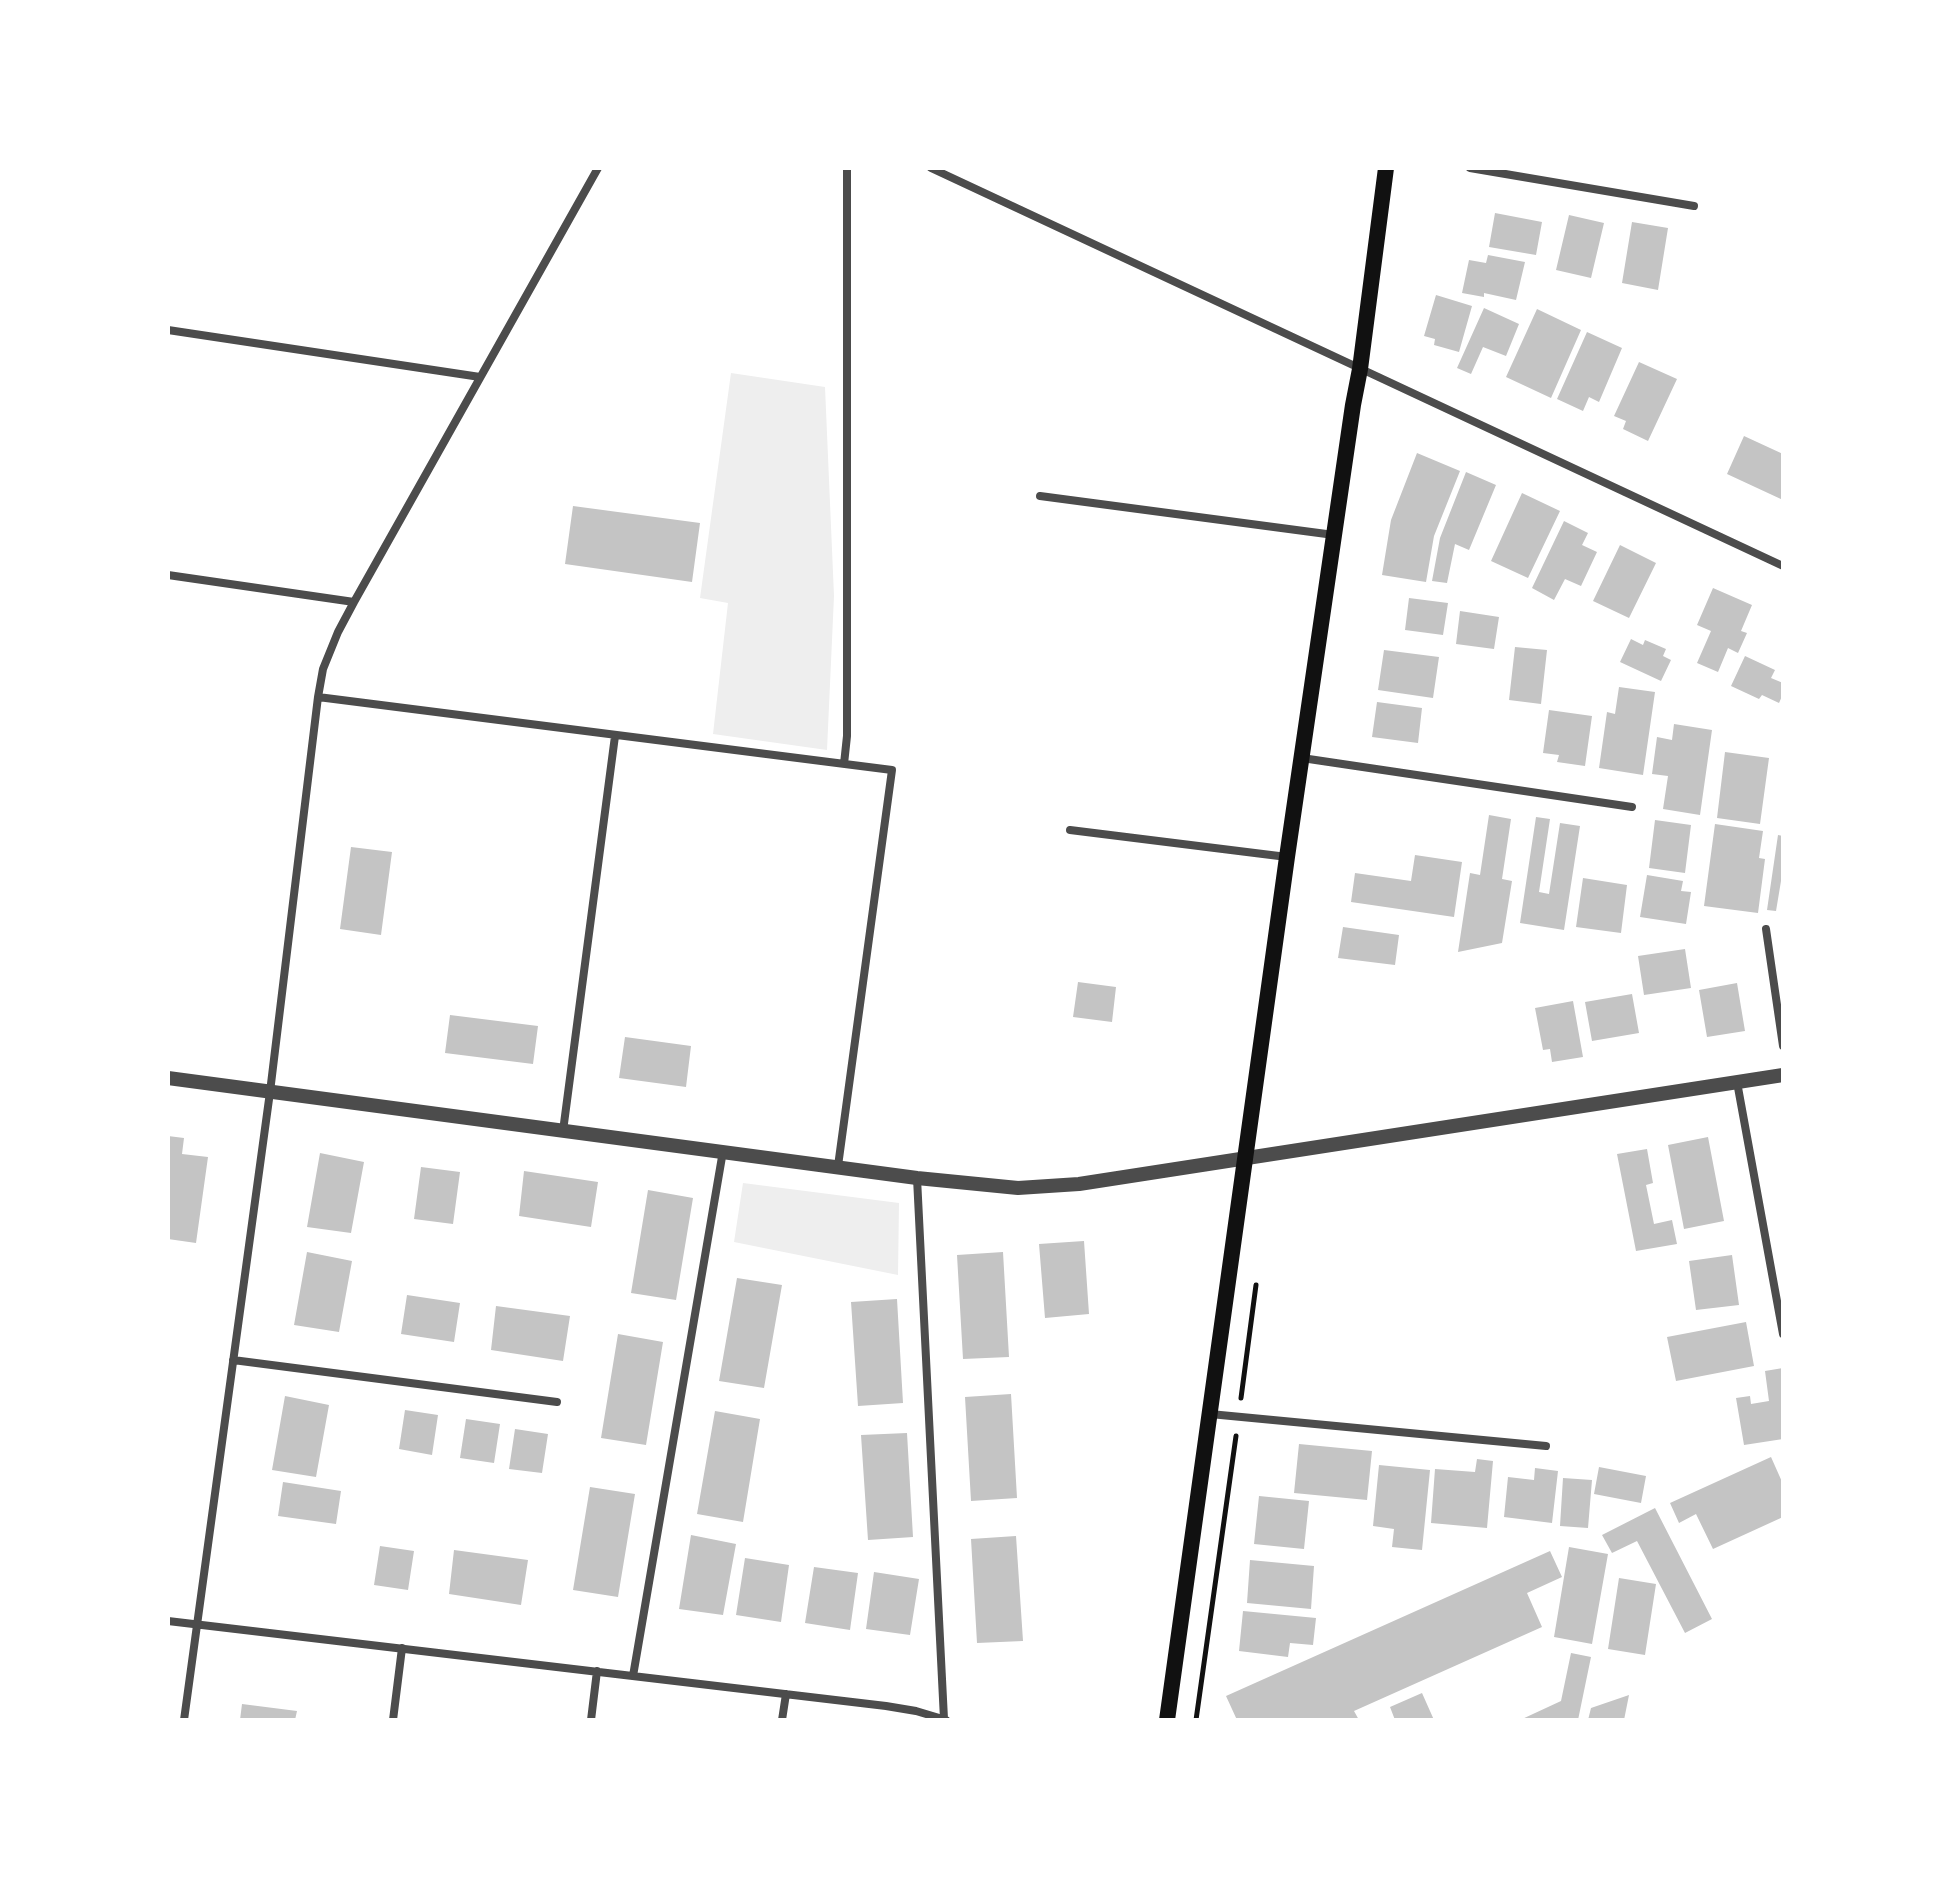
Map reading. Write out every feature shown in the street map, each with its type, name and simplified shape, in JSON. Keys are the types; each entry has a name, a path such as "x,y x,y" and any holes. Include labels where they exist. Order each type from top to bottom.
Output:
{"main road":[{"path":"1167,1720 1386,168"}],"street":[{"path":"184,1720 270,1092 323,669 354,602 598,168"},
{"path":"844,764 847,736 847,168"},
{"path":"931,168 1783,566"},
{"path":"1470,168 1694,206"},
{"path":"168,330 480,377"},
{"path":"1040,496 1334,535"},
{"path":"168,575 354,602"},
{"path":"318,697 892,770 838,1166"},
{"path":"563,1131 615,736"},
{"path":"1301,758 1632,807"},
{"path":"1070,830 1287,857"},
{"path":"1766,929 1783,1046"},
{"path":"168,1078 917,1178 1018,1188 1079,1184 1783,1075"},
{"path":"1737,1082 1783,1334"},
{"path":"633,1676 723,1151"},
{"path":"168,1621 886,1706 945,1720 917,1178"},
{"path":"233,1360 557,1402"},
{"path":"1209,1413 1546,1446"},
{"path":"393,1720 402,1648"},
{"path":"591,1720 597,1671"},
{"path":"782,1720 786,1694"}],"shaded area":[{"path":"731,373 825,387 834,596 827,750 713,734 728,603 700,598"},
{"path":"743,1183 899,1203 898,1275 734,1242"}],"building":[{"path":"1495,213 1542,222 1536,255 1489,247"},
{"path":"1569,215 1604,223 1591,278 1556,270"},
{"path":"1632,222 1668,228 1658,290 1622,283"},
{"path":"1488,255 1525,262 1516,300 1484,293 1484,297 1462,293 1469,260 1486,263"},
{"path":"1436,295 1472,306 1459,352 1434,345 1435,339 1424,336"},
{"path":"1484,308 1519,324 1506,356 1483,347 1471,374 1457,368"},
{"path":"1537,309 1581,330 1551,398 1506,377"},
{"path":"1587,332 1622,348 1599,402 1589,397 1583,411 1557,399"},
{"path":"1639,362 1677,379 1648,441 1623,429 1626,421 1614,416"},
{"path":"1744,436 1783,454 1783,500 1727,474"},
{"path":"1417,453 1460,471 1434,536 1426,582 1382,575 1391,520"},
{"path":"1466,472 1496,485 1469,550 1455,544 1447,583 1432,581 1440,538"},
{"path":"1522,493 1560,511 1528,578 1491,561"},
{"path":"573,506 700,523 692,582 565,564"},
{"path":"1564,521 1588,533 1582,545 1597,552 1581,586 1565,579 1554,600 1532,588"},
{"path":"1620,545 1656,563 1629,618 1593,601"},
{"path":"1713,588 1752,605 1741,631 1747,633 1738,653 1728,648 1718,672 1697,663 1711,631 1697,625"},
{"path":"1409,598 1448,603 1443,635 1405,630"},
{"path":"1460,611 1499,617 1494,649 1456,644"},
{"path":"1631,639 1643,645 1645,640 1666,649 1663,656 1671,660 1661,681 1620,662"},
{"path":"1515,647 1547,650 1541,704 1509,700"},
{"path":"1384,650 1439,657 1433,698 1378,690"},
{"path":"1745,656 1775,670 1771,678 1783,683 1779,703 1762,695 1759,699 1731,686"},
{"path":"1619,687 1655,692 1643,775 1599,768 1607,712 1615,714"},
{"path":"1377,702 1422,708 1418,743 1372,737"},
{"path":"1549,710 1592,716 1585,766 1557,762 1559,755 1543,753"},
{"path":"1674,724 1712,730 1700,815 1663,809 1668,776 1652,774 1657,737 1672,740"},
{"path":"1725,752 1769,758 1760,824 1717,818"},
{"path":"1489,815 1511,819 1502,879 1512,881 1502,943 1458,952 1470,873 1480,875"},
{"path":"1536,817 1550,819 1539,892 1549,894 1560,823 1580,826 1564,930 1520,923"},
{"path":"1655,820 1691,825 1685,873 1649,868"},
{"path":"1715,824 1763,831 1759,858 1765,859 1758,913 1704,906"},
{"path":"1778,835 1783,836 1783,881 1776,911 1767,910"},
{"path":"351,847 392,852 381,935 340,929"},
{"path":"1415,855 1462,862 1454,917 1351,902 1355,873 1411,881"},
{"path":"1647,875 1683,881 1681,891 1691,892 1686,924 1640,917"},
{"path":"1583,878 1627,885 1621,933 1576,927"},
{"path":"1343,927 1399,935 1395,965 1338,958"},
{"path":"1685,949 1691,988 1644,995 1638,956"},
{"path":"1078,982 1116,987 1112,1022 1073,1017"},
{"path":"1737,983 1745,1031 1707,1037 1699,990"},
{"path":"1632,994 1639,1033 1592,1041 1585,1002"},
{"path":"1573,1001 1583,1057 1552,1062 1550,1049 1543,1050 1535,1008"},
{"path":"450,1015 538,1026 533,1064 445,1053"},
{"path":"625,1037 691,1046 686,1087 619,1078"},
{"path":"168,1136 184,1138 182,1154 208,1157 196,1243 168,1239"},
{"path":"1708,1137 1724,1221 1684,1229 1668,1145"},
{"path":"1647,1149 1653,1183 1646,1185 1654,1224 1672,1220 1677,1244 1636,1251 1617,1154"},
{"path":"320,1153 364,1162 351,1233 307,1227"},
{"path":"421,1167 460,1172 453,1224 414,1219"},
{"path":"524,1171 598,1182 591,1227 519,1216"},
{"path":"648,1190 693,1198 676,1300 631,1293"},
{"path":"1084,1241 1089,1314 1045,1318 1039,1244"},
{"path":"307,1252 352,1261 339,1332 294,1325"},
{"path":"1003,1252 1009,1357 963,1359 957,1255"},
{"path":"1732,1255 1739,1305 1696,1310 1689,1261"},
{"path":"737,1278 782,1285 764,1388 719,1381"},
{"path":"407,1295 460,1303 454,1342 401,1334"},
{"path":"897,1299 903,1403 858,1406 851,1302"},
{"path":"496,1306 570,1316 563,1361 491,1350"},
{"path":"1746,1322 1754,1366 1676,1381 1667,1337"},
{"path":"618,1334 663,1342 646,1445 601,1438"},
{"path":"1783,1368 1783,1439 1744,1445 1736,1398 1750,1396 1751,1404 1769,1401 1765,1371"},
{"path":"1011,1394 1017,1498 971,1501 965,1397"},
{"path":"285,1396 329,1405 316,1477 272,1470"},
{"path":"405,1410 438,1415 432,1455 399,1449"},
{"path":"715,1411 760,1419 743,1522 697,1514"},
{"path":"466,1419 500,1424 494,1463 460,1458"},
{"path":"515,1429 548,1434 542,1473 509,1469"},
{"path":"907,1433 913,1537 868,1540 861,1435"},
{"path":"1299,1444 1372,1451 1367,1500 1294,1493"},
{"path":"1771,1457 1783,1484 1783,1517 1713,1549 1696,1514 1679,1523 1670,1503"},
{"path":"1477,1459 1493,1461 1487,1528 1431,1523 1435,1469 1475,1472"},
{"path":"1379,1465 1430,1470 1422,1550 1392,1547 1394,1529 1373,1526"},
{"path":"1599,1467 1646,1476 1641,1503 1594,1494"},
{"path":"1535,1468 1558,1471 1552,1523 1504,1517 1508,1477 1534,1480"},
{"path":"1563,1478 1592,1480 1588,1528 1560,1526"},
{"path":"283,1482 341,1491 336,1524 278,1516"},
{"path":"590,1487 635,1494 618,1597 573,1590"},
{"path":"1259,1496 1309,1501 1304,1549 1254,1544"},
{"path":"1655,1508 1712,1619 1685,1633 1637,1541 1612,1553 1602,1535"},
{"path":"691,1535 736,1544 723,1615 679,1609"},
{"path":"1016,1536 1023,1641 977,1643 971,1539"},
{"path":"380,1546 414,1551 408,1590 374,1585"},
{"path":"1569,1547 1608,1554 1592,1644 1554,1637"},
{"path":"454,1550 528,1560 521,1605 449,1594"},
{"path":"1550,1551 1562,1577 1527,1593 1542,1627 1354,1711 1359,1720 1237,1720 1226,1696"},
{"path":"745,1558 789,1565 781,1622 736,1615"},
{"path":"1250,1560 1314,1566 1311,1609 1247,1603"},
{"path":"814,1567 858,1573 850,1630 805,1623"},
{"path":"874,1572 919,1579 910,1635 866,1629"},
{"path":"1619,1578 1656,1584 1645,1655 1608,1649"},
{"path":"1243,1611 1316,1618 1313,1645 1290,1643 1288,1657 1239,1651"},
{"path":"1571,1653 1591,1657 1578,1720 1520,1720 1561,1701"},
{"path":"1422,1693 1434,1720 1395,1720 1390,1707"},
{"path":"1629,1695 1624,1720 1588,1720 1591,1708"},
{"path":"242,1704 297,1711 295,1720 240,1720"}]}
